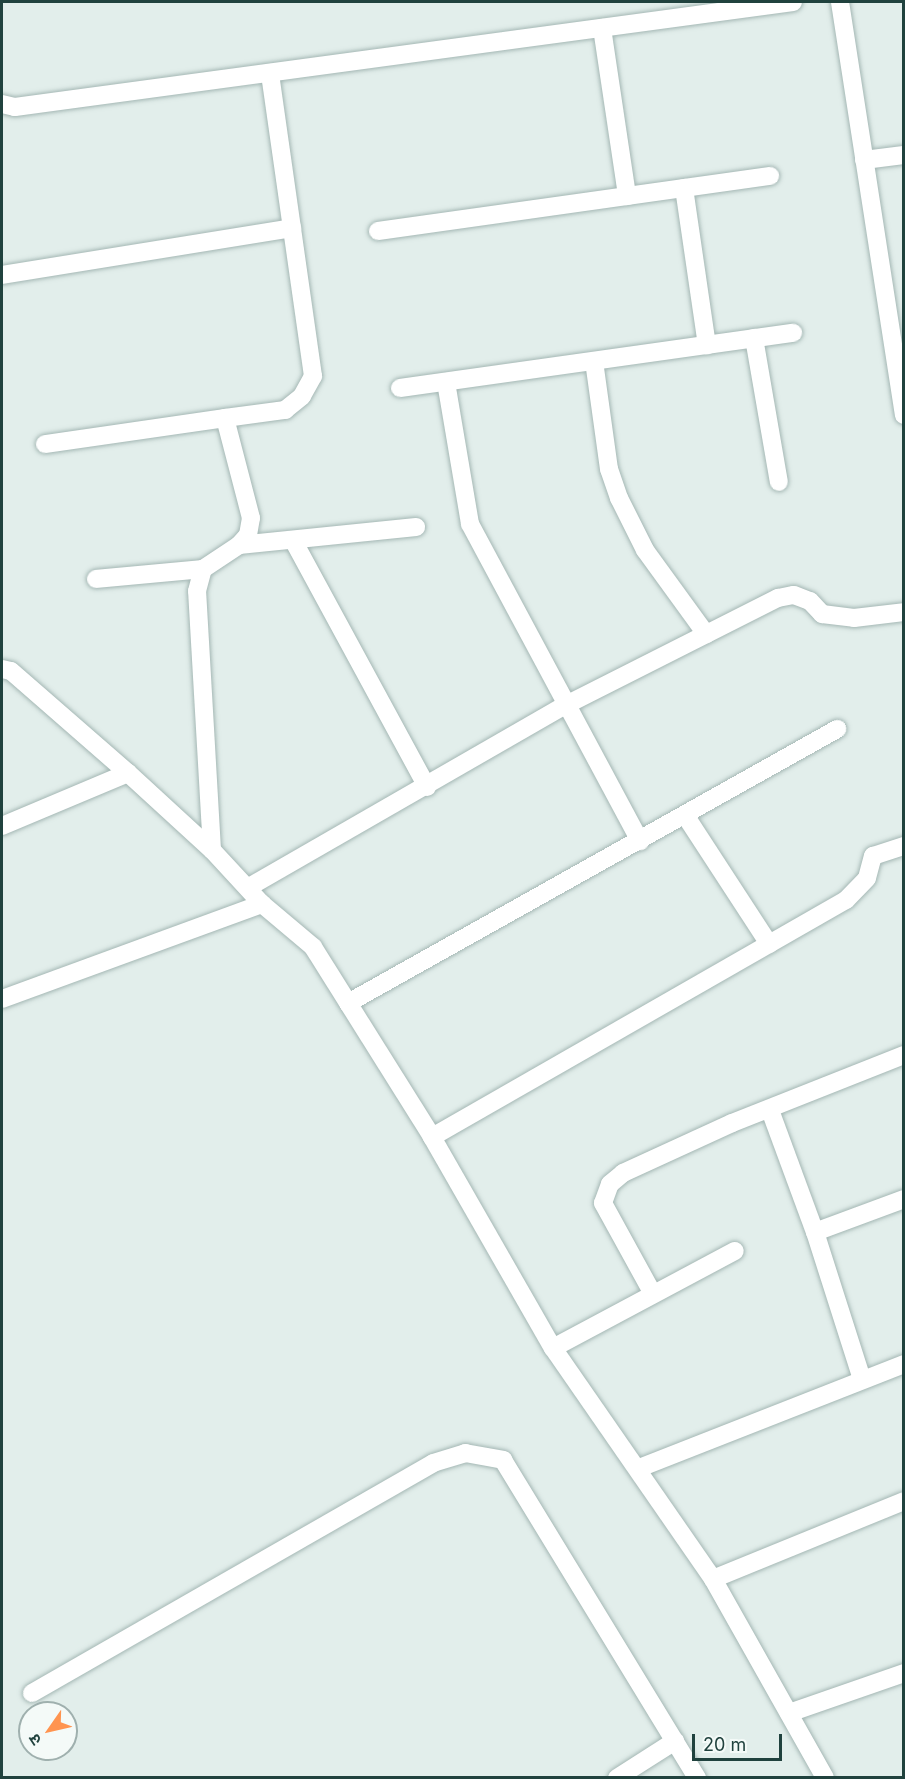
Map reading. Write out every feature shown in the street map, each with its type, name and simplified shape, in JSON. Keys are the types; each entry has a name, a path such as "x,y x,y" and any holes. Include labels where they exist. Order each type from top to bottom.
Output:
{"street":[{"path":"2,104 15,107 793,2"},
{"path":"840,2 903,410"},
{"path":"602,28 627,196"},
{"path":"45,444 285,410 302,396 313,376 270,73"},
{"path":"864,159 903,155"},
{"path":"378,231 770,176"},
{"path":"684,188 707,345"},
{"path":"2,275 292,228"},
{"path":"400,388 793,333"},
{"path":"754,338 779,482"},
{"path":"594,361 609,469 619,498 645,550 706,634"},
{"path":"446,382 460,484 470,524 564,706 640,841"},
{"path":"96,579 203,569 239,545 248,535 251,518 225,418"},
{"path":"239,545 416,527"},
{"path":"293,540 427,788"},
{"path":"203,569 197,591 212,849"},
{"path":"249,886 427,788 564,706 778,598 794,594 810,601 822,614 855,618 903,612"},
{"path":"2,669 11,671 128,773 212,849 249,886 262,904 313,947 432,1137 553,1348 639,1468 713,1579 825,1778"},
{"path":"348,1003 837,729"},
{"path":"2,825 128,773"},
{"path":"685,815 769,944"},
{"path":"432,1137 846,900 867,878 873,856 903,846"},
{"path":"2,999 262,904"},
{"path":"653,1294 603,1203 610,1184 623,1173 732,1123 770,1110 903,1055"},
{"path":"770,1110 815,1232 861,1379"},
{"path":"815,1232 903,1199"},
{"path":"553,1348 735,1251"},
{"path":"639,1468 903,1364"},
{"path":"32,1693 433,1463 465,1453 503,1460 698,1778"},
{"path":"713,1579 903,1501"},
{"path":"789,1713 903,1673"},
{"path":"617,1778 675,1741"}]}
